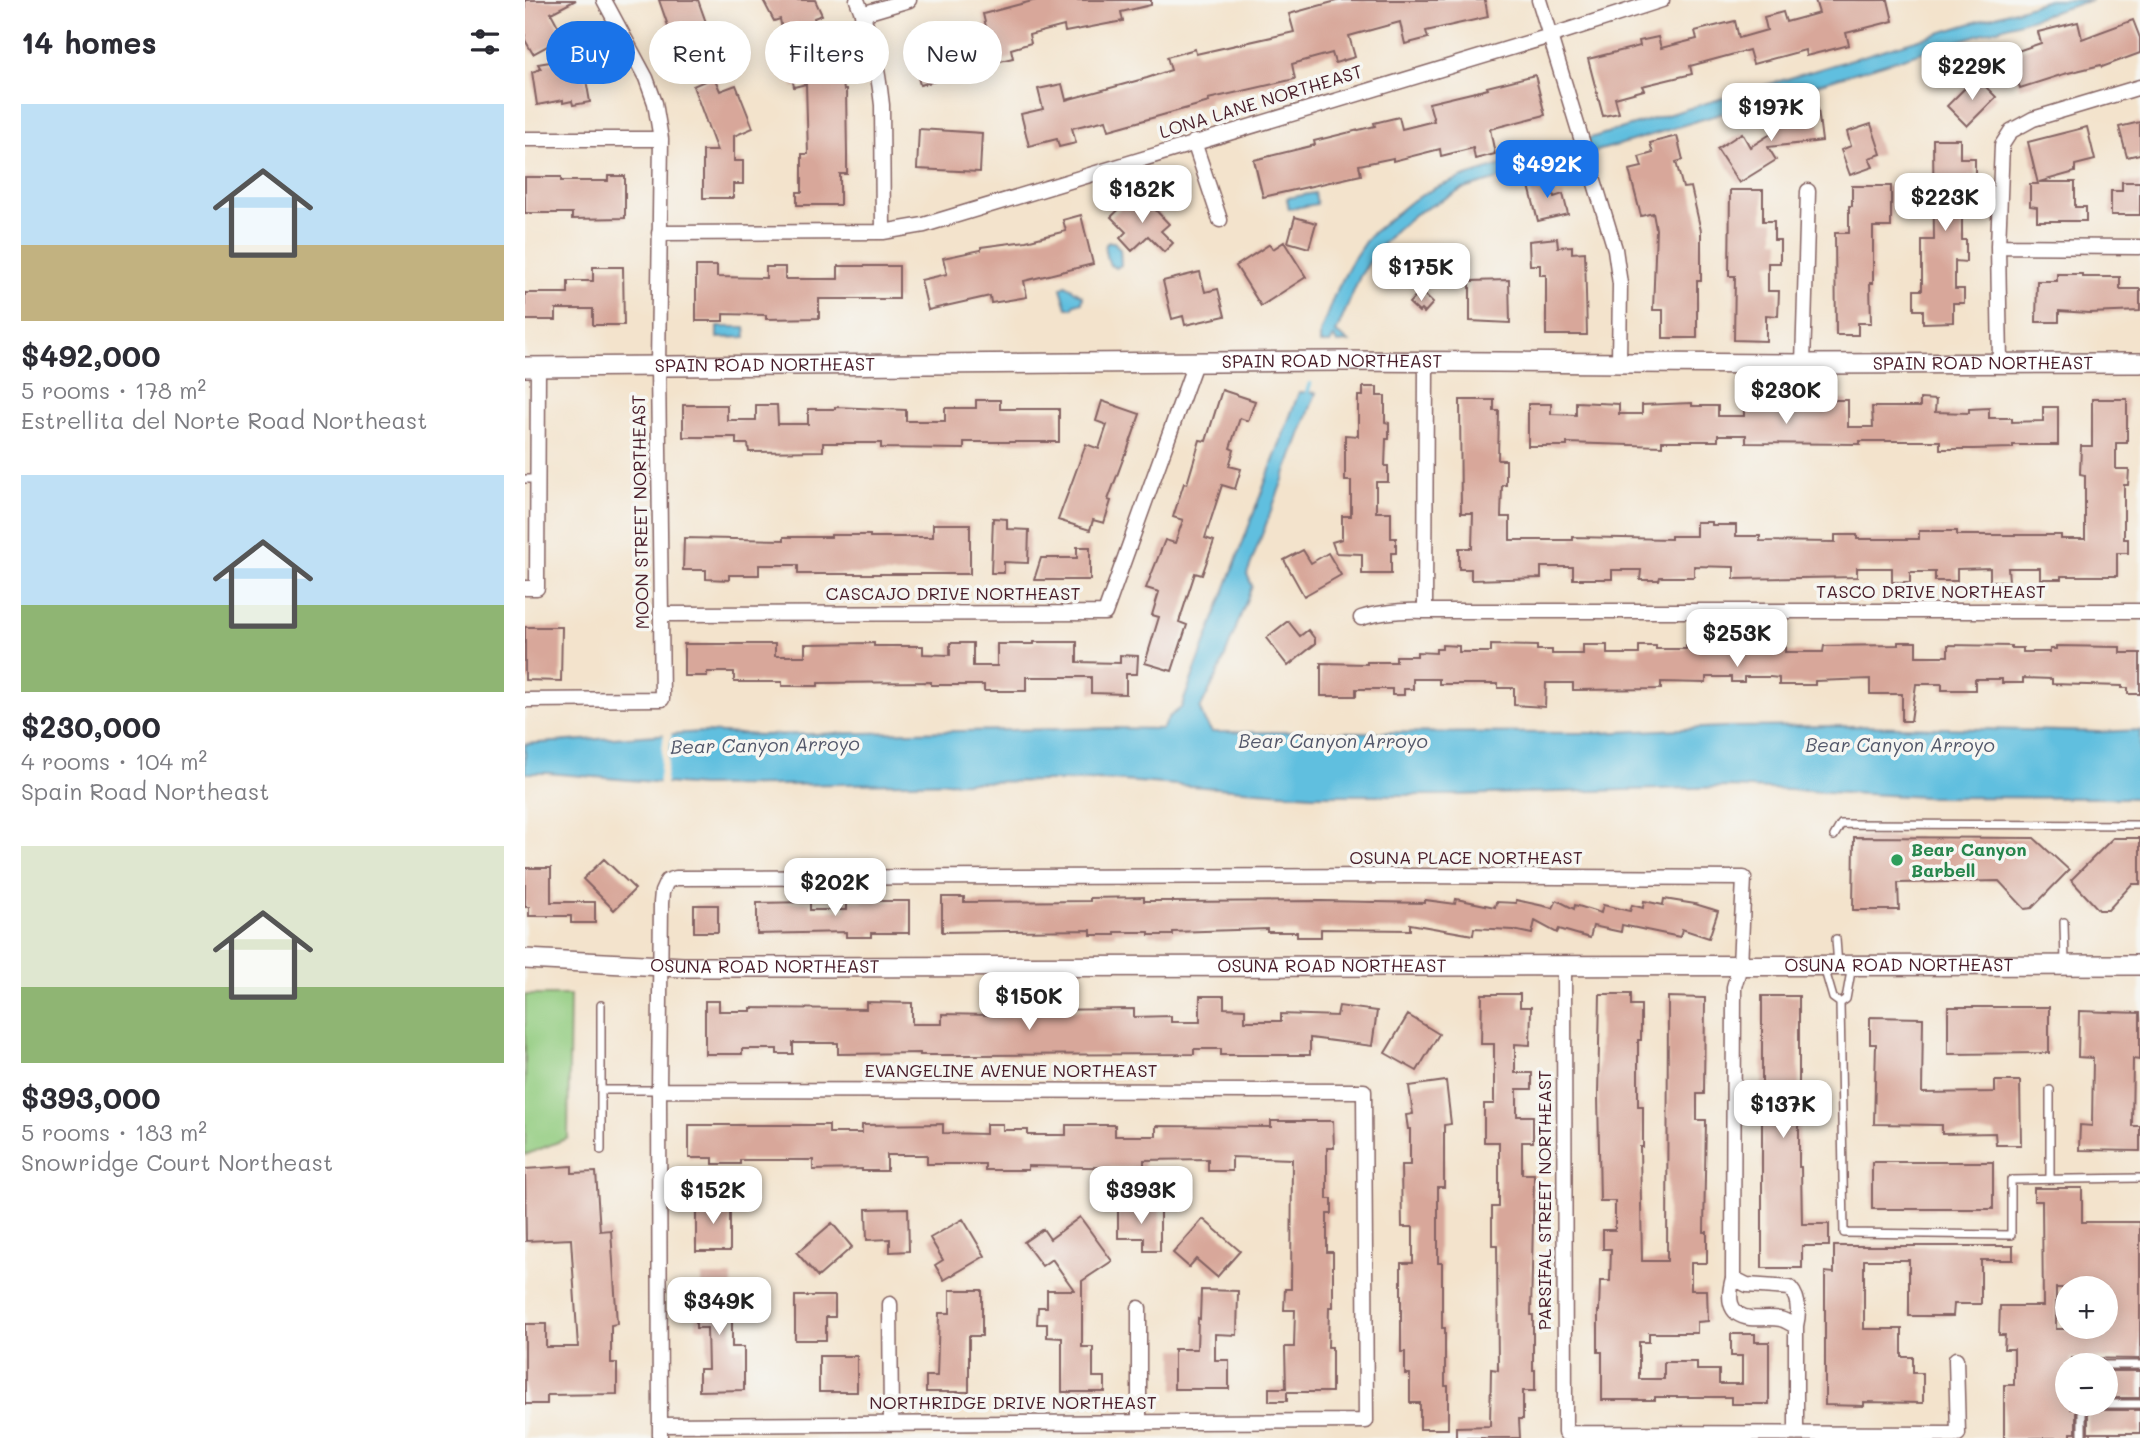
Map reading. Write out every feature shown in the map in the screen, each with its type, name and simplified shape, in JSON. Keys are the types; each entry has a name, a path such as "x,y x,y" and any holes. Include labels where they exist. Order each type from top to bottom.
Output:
{"street":[{"name":"MOON STREET NORTHEAST","path":"525,700 662,699 658,366 661,139 655,103 646,78 604,0"},
{"path":"883,232 882,105 878,69 859,7 909,0"},
{"path":"1539,0 1615,249 1620,284 1619,362"},
{"name":"LONA LANE NORTHEAST","path":"659,233 883,232 924,225 1662,0"},
{"path":"2000,362 1998,246 2002,145 2011,131 2033,119 2140,87"},
{"path":"525,139 661,139"},
{"path":"1194,142 1220,220"},
{"path":"1803,364 1808,191"},
{"path":"1998,246 2140,247"},
{"name":"SPAIN ROAD NORTHEAST","path":"531,367 1297,361 2140,363"},
{"path":"1425,611 1426,362"},
{"name":"CASCAJO DRIVE NORTHEAST","path":"661,614 1105,612 1195,363"},
{"path":"525,588 537,588 531,479 531,367"},
{"name":"TASCO DRIVE NORTHEAST","path":"1361,618 1399,610 2140,611"},
{"name":"OSUNA PLACE NORTHEAST","path":"660,967 662,892 667,881 676,878 1744,878 1740,966 1734,987 1733,1278 1729,1302 1737,1312 1748,1318 1777,1318 1796,1326"},
{"name":"OSUNA ROAD NORTHEAST","path":"525,959 660,967 2140,965"},
{"name":"PARSIFAL STREET NORTHEAST","path":"1564,966 1565,1433 1796,1434"},
{"path":"660,967 660,1431"},
{"name":"EVANGELINE AVENUE NORTHEAST","path":"659,1090 1364,1091 1366,1421"},
{"path":"1733,1278 1747,1285 1790,1288 1797,1295 1799,1315 1796,1326 1796,1434 1958,1434 1955,1359"},
{"path":"890,1304 891,1422"},
{"path":"1139,1308 1139,1422"},
{"name":"NORTHRIDGE DRIVE NORTHEAST","path":"660,1431 891,1422 1366,1421"},
{"path":"1290,1422 1290,1438"}],"lane":[{"path":"1835,836 1841,824 2140,825"},
{"path":"2064,922 2064,965"},
{"path":"1836,939 1838,966 1846,999 1840,1003"},
{"path":"1838,966 1833,998 1840,1003"},
{"path":"1840,1003 1844,1233 2011,1235 2011,1180 2140,1178"},
{"path":"601,1004 601,1150"},
{"path":"602,1090 659,1090"},
{"path":"2050,1090 2050,1178"},
{"path":"2118,1365 2140,1365"},
{"path":"2118,1404 2140,1404"},
{"path":"2082,1416 2082,1438"}],"green space":[{"path":"525,995 570,995 568,1138 525,1155"}],"water":[{"path":"2049,0 2092,0 1625,143 1463,189 1415,214 1379,248 1360,276 1336,333 1349,342 1337,343 1334,337 1330,343 1320,343 1320,333 1334,296 1369,236 1410,202 1435,188 1557,148"},
{"path":"1315,193 1317,204 1289,209 1287,198"},
{"path":"1109,242 1114,242 1120,249 1121,265 1116,268 1110,265 1105,252"},
{"path":"1066,285 1083,296 1082,302 1072,308 1067,308 1061,288"},
{"path":"717,327 745,327 746,337 717,338"},
{"name":"Bear Canyon Arroyo","path":"1299,392 1316,393 1247,574 1252,586 1220,669 1200,709 1212,732 1598,733 1723,727 1857,726 2099,732 2140,730 2140,798 1926,797 1729,787 1455,795 1312,795 1110,780 701,786 525,773 525,744 702,732 761,735 1162,729 1169,717 1181,708"}],"pier":[{"path":"672,731 665,786 658,786 664,732"}],"building":[{"path":"525,0 576,0 551,13 555,21 546,21 546,47 533,54 525,40"},
{"path":"659,0 698,0 706,21 666,21"},
{"path":"763,0 815,0 822,15 814,18 815,21 774,21"},
{"path":"1036,0 1151,0 1151,5 1121,12 1123,21 1065,32 1064,26 1029,35 1031,43 1011,49 1013,58 1002,61 1002,21 985,21 983,14"},
{"path":"1340,0 1485,0 1488,17 1426,31 1428,38 1405,44 1400,22 1349,36 1355,57 1335,63 1332,53 1292,64 1295,79 1208,99 1209,102 1109,130 1106,120 1072,128 1076,143 1059,147 1057,139 1029,146 1021,114 1043,109 1038,89 1062,84 1066,100 1147,78 1171,70 1167,57 1195,49 1196,54 1294,32 1289,14"},
{"path":"1815,0 1888,0 1893,21 1846,33 1849,45 1806,56 1805,50 1753,64 1749,50 1690,66 1692,74 1642,86 1644,90 1615,98 1619,113 1603,116 1588,59 1640,46 1639,41 1658,37 1661,48 1697,39 1695,31 1735,21 1739,38 1767,30 1764,17 1783,12 1786,22 1819,13"},
{"path":"2133,20 2140,38 2140,53 2102,67 2101,65 2064,74 2020,88 2016,77 2005,81 1997,58 2041,43 2038,32 2078,22 2082,39"},
{"path":"546,63 546,84 587,84 590,102 573,105 572,101 563,103 563,100 537,105 532,72 541,69 538,64"},
{"path":"1535,75 1545,115 1490,129 1495,154 1475,159 1473,148 1441,156 1440,149 1393,161 1393,158 1359,165 1361,175 1263,197 1254,160 1315,145 1314,141 1375,126 1374,123 1399,117 1402,129 1434,121 1429,103"},
{"path":"1976,77 1996,97 1967,126 1947,106"},
{"path":"717,84 720,91 736,85 753,128 734,136 734,161 743,161 743,184 733,184 733,198 703,198 703,151 717,151 693,86"},
{"path":"806,84 843,84 846,90 847,174 840,174 840,205 797,205 797,192 802,192 802,154 808,154"},
{"path":"1818,109 1822,141 1768,147 1776,160 1739,183 1717,149 1742,133 1750,147 1777,130 1775,114"},
{"path":"2140,122 2140,154 2127,157 2119,127"},
{"path":"1871,124 1881,154 1869,158 1873,167 1850,175 1841,150 1851,146 1847,132"},
{"path":"2087,127 2095,160 2075,165 2075,172 2039,182 2075,182 2075,207 2086,207 2086,221 2037,221 2037,207 2030,206 2030,184 2038,184 2028,142"},
{"path":"919,129 982,133 980,172 917,169"},
{"path":"1677,136 1683,160 1676,162 1683,188 1691,187 1701,231 1701,281 1697,281 1697,338 1663,338 1663,310 1653,310 1656,229 1653,213 1641,216 1629,170 1642,167 1639,157 1653,153 1650,143"},
{"path":"1933,139 1960,139 1960,158 1975,158 1975,176 1969,176 1969,209 1962,209 1962,240 1966,240 1966,262 1955,261 1955,289 1964,289 1964,303 1953,303 1953,322 1923,323 1923,310 1914,310 1914,290 1922,290 1922,240 1934,240"},
{"path":"608,176 625,176 625,218 572,219 572,213 525,213 525,177 561,177 561,181 608,181"},
{"path":"1549,177 1554,197 1563,194 1568,214 1538,221 1528,182"},
{"path":"2122,182 2140,182 2140,215 2111,215 2111,191 2122,191"},
{"path":"1852,186 1891,186 1891,227 1873,227 1871,323 1858,323 1858,335 1836,335 1835,233 1849,233"},
{"path":"1730,190 1763,190 1763,221 1774,221 1774,240 1780,240 1780,263 1768,263 1768,291 1779,291 1778,316 1766,315 1766,341 1734,340 1735,276 1729,276"},
{"path":"1132,197 1143,209 1149,203 1169,224 1161,231 1173,243 1164,252 1148,236 1132,251 1120,238 1126,232 1111,217"},
{"path":"1081,215 1093,264 1024,281 1027,297 991,303 990,296 928,310 921,280 947,274 943,258 981,250 981,247 1026,241 1066,231 1063,220"},
{"path":"1295,217 1316,223 1309,248 1288,242"},
{"path":"1557,238 1558,247 1572,246 1572,253 1585,252 1587,335 1546,335 1546,275 1540,275 1540,265 1530,265 1529,241"},
{"path":"1284,242 1306,277 1261,306 1236,266 1270,244 1273,249"},
{"path":"696,266 717,266 717,277 766,278 766,267 785,267 785,279 838,279 838,266 899,266 899,299 819,299 819,318 766,319 766,315 723,314 723,321 696,321"},
{"path":"593,267 623,267 624,325 593,325 593,309 556,309 556,320 525,320 525,293 568,293 568,281 593,281"},
{"path":"1200,272 1205,292 1218,289 1225,316 1185,325 1183,316 1172,319 1163,281"},
{"path":"2057,274 2120,277 2120,289 2140,289 2140,311 2059,311 2059,322 2036,322 2037,281 2057,281"},
{"path":"1509,280 1510,323 1470,321 1470,281"},
{"path":"1420,291 1433,303 1424,313 1409,303"},
{"path":"1363,387 1377,387 1377,396 1385,396 1385,422 1389,423 1385,466 1388,466 1388,482 1376,482 1376,512 1391,512 1391,538 1396,538 1396,553 1391,553 1391,574 1362,574 1362,554 1336,553 1332,542 1342,539 1342,516 1351,516 1351,481 1345,481 1345,435 1358,436 1358,396 1363,396"},
{"path":"1222,390 1255,401 1248,421 1240,418 1230,448 1234,450 1229,466 1241,469 1235,489 1222,485 1205,538 1214,541 1202,575 1195,573 1179,622 1187,625 1172,671 1145,663 1159,617 1152,615 1159,592 1146,588 1165,540 1175,543 1183,520 1173,517 1184,483 1187,484 1200,440 1206,441"},
{"path":"1920,399 1936,400 1935,412 1969,413 1969,409 1989,408 1989,418 2012,418 2012,422 2043,421 2043,407 2058,407 2058,445 1940,449 1940,441 1860,441 1860,444 1746,443 1746,435 1718,435 1718,441 1662,441 1662,446 1567,443 1567,446 1528,446 1528,404 1551,404 1551,414 1576,415 1576,402 1619,404 1619,414 1642,414 1642,405 1692,403 1692,406 1718,406 1718,416 1744,416 1744,405 1848,400 1848,427 1873,427 1872,407 1920,407"},
{"path":"2092,399 2127,399 2127,443 2116,443 2116,469 2129,469 2128,485 2124,485 2124,539 2128,539 2128,553 2117,553 2117,576 2061,576 2061,579 2040,579 2040,568 2008,568 2009,581 1990,581 1990,568 1957,569 1957,581 1935,581 1935,572 1910,572 1910,582 1892,582 1892,568 1857,568 1857,577 1734,579 1734,567 1694,566 1694,577 1660,577 1659,580 1640,580 1641,570 1612,570 1612,579 1573,579 1573,567 1541,567 1541,578 1471,580 1471,569 1459,569 1459,548 1472,548 1473,513 1461,513 1460,400 1494,400 1494,411 1499,411 1498,460 1506,460 1506,485 1502,485 1501,517 1510,517 1510,540 1573,540 1573,537 1671,539 1671,536 1696,536 1696,522 1712,522 1712,525 1736,525 1736,536 1760,536 1760,541 1835,542 1835,535 1857,535 1857,539 1919,539 1919,531 1957,531 1957,535 2061,535 2061,539 2085,539 2085,475 2080,474 2081,446 2092,446"},
{"path":"976,400 1000,400 1000,409 1059,409 1059,442 964,442 964,449 881,448 881,443 823,443 823,451 749,452 748,444 736,444 736,437 683,437 683,405 727,405 727,420 756,420 756,405 777,405 778,424 808,424 808,409 835,407 906,410 906,421 945,421 945,408 976,408"},
{"path":"1102,401 1140,414 1108,500 1111,501 1104,523 1093,520 1090,530 1058,520 1086,444 1099,449 1107,425 1096,421"},
{"path":"993,518 1007,519 1007,529 1029,530 1028,563 1004,562 1004,573 991,573"},
{"path":"933,524 970,524 970,574 798,574 798,565 759,565 759,575 729,575 729,580 706,579 706,570 683,570 684,538 784,540 784,537 831,535 933,537"},
{"path":"1077,547 1090,547 1090,580 1034,580 1041,558 1077,558"},
{"path":"1303,550 1311,563 1328,553 1341,575 1304,596 1284,560"},
{"path":"1288,621 1300,636 1308,630 1315,639 1315,644 1288,666 1266,638"},
{"path":"525,627 562,627 561,681 525,680"},
{"path":"1077,642 1077,662 1120,663 1120,655 1138,656 1137,674 1126,674 1126,694 1091,693 1091,677 1026,677 1026,691 984,691 984,685 931,685 931,682 782,686 782,682 734,682 734,672 707,672 707,676 684,676 684,644 775,644 775,656 805,656 805,644 874,643 874,646 923,646 923,654 950,655 950,643 973,643 973,666 997,666 997,644"},
{"path":"1898,642 1916,642 1916,656 1948,656 1948,645 2011,646 2023,648 2023,652 2050,652 2050,649 2056,649 2056,646 2120,647 2120,653 2140,653 2140,694 2128,694 2128,688 2122,686 2052,684 2052,679 2023,678 2023,683 2002,683 2002,679 1975,679 1975,690 1942,690 1942,684 1916,684 1911,721 1902,721 1902,694 1870,694 1870,679 1815,681 1815,685 1779,685 1779,678 1770,677 1744,677 1744,682 1731,682 1731,677 1706,677 1706,683 1661,682 1661,689 1573,690 1573,683 1546,683 1545,707 1514,705 1514,688 1498,688 1498,684 1439,684 1439,679 1413,679 1413,689 1404,689 1404,695 1392,695 1392,689 1356,689 1356,696 1321,696 1321,663 1396,662 1396,656 1417,656 1417,652 1436,653 1436,649 1442,649 1442,645 1459,646 1459,652 1491,652 1491,645 1537,646 1537,650 1552,650 1552,654 1583,654 1583,645 1607,645 1607,654 1639,654 1639,646 1686,649 1686,645 1785,645 1785,652 1823,652 1824,646 1898,645"},
{"path":"1854,837 2034,838 2069,870 2032,908 2025,909 1999,881 1898,883 1899,910 1853,910"},
{"path":"2113,838 2140,838 2140,884 2132,884 2108,910 2099,910 2071,880"},
{"path":"604,859 635,889 614,910 583,879"},
{"path":"525,868 551,868 551,902 595,902 595,923 571,923 571,916 529,916 529,907 525,907"},
{"path":"942,897 964,897 964,902 1090,901 1090,898 1144,897 1144,901 1173,902 1425,903 1425,900 1455,904 1456,899 1495,907 1496,902 1516,903 1516,900 1553,908 1557,900 1574,909 1575,905 1601,913 1603,905 1630,911 1632,905 1643,908 1644,901 1663,905 1664,899 1718,911 1709,938 1682,929 1680,937 1622,925 1621,932 1593,926 1590,938 1559,929 1557,933 1535,921 1532,934 1474,928 1473,935 1410,924 1410,930 1321,929 1321,937 1297,937 1297,932 1267,932 1267,929 1173,932 1173,935 1115,932 1115,935 1091,935 1091,930 942,932"},
{"path":"846,901 909,901 909,933 871,933 871,937 846,937 846,932 757,934 757,903 810,902 810,910 846,910"},
{"path":"694,905 718,905 718,932 694,932"},
{"path":"1482,994 1520,994 1520,1007 1531,1007 1530,1045 1515,1044 1515,1073 1532,1073 1532,1089 1517,1089 1517,1116 1533,1116 1533,1142 1522,1142 1522,1174 1534,1174 1531,1315 1535,1391 1523,1391 1523,1419 1519,1419 1520,1438 1456,1438 1456,1427 1490,1426 1491,1369 1498,1370 1497,1245 1492,1245 1492,1207 1499,1207 1499,1142 1484,1142 1484,1104 1494,1104 1494,1044 1481,1044"},
{"path":"1600,994 1631,994 1631,1005 1641,1005 1638,1106 1643,1106 1643,1147 1640,1147 1642,1261 1667,1261 1668,997 1705,998 1704,1094 1697,1094 1697,1120 1706,1120 1704,1232 1707,1232 1707,1263 1691,1263 1691,1290 1707,1290 1708,1321 1697,1322 1697,1333 1649,1333 1649,1342 1639,1342 1639,1379 1664,1379 1664,1362 1697,1362 1697,1370 1719,1370 1719,1384 1742,1384 1742,1356 1731,1356 1731,1334 1755,1334 1755,1342 1769,1342 1769,1404 1731,1404 1731,1397 1602,1400 1602,1352 1598,1352 1598,1311 1600,1281 1610,1281 1611,1249 1603,1249 1603,1230 1615,1230 1615,1201 1600,1201"},
{"path":"1200,996 1224,996 1224,1008 1245,1009 1245,1021 1281,1021 1281,1014 1337,1016 1339,1006 1377,1011 1372,1046 1310,1038 1310,1055 1221,1055 1221,1049 1194,1049 1194,1054 920,1055 838,1054 838,1043 793,1043 793,1054 777,1054 777,1049 742,1049 742,1054 705,1054 705,1001 719,1001 719,1011 751,1011 751,1008 866,1009 866,1002 912,1003 912,1024 942,1024 942,1014 1032,1016 1032,1010 1134,1009 1134,1017 1171,1016 1171,1022 1200,1022"},
{"path":"1762,996 1799,996 1799,1167 1802,1224 1829,1224 1829,1246 1802,1246 1802,1268 1762,1268"},
{"path":"1948,1007 2049,1007 2049,1053 1948,1054"},
{"path":"2079,1011 2140,1013 2140,1060 2133,1059 2132,1126 2140,1126 2140,1151 2079,1150 2080,1125 2092,1126 2093,1058 2078,1057"},
{"path":"1408,1015 1439,1034 1417,1071 1385,1053"},
{"path":"1870,1017 1923,1018 1922,1093 1995,1092 1995,1081 2020,1081 2021,1145 1996,1145 1995,1133 1942,1134 1942,1125 1874,1124 1876,1044 1870,1044"},
{"path":"1446,1081 1451,1124 1444,1125 1444,1187 1438,1187 1438,1263 1442,1263 1442,1328 1445,1328 1448,1429 1420,1429 1420,1403 1410,1403 1410,1374 1405,1374 1405,1352 1401,1352 1401,1263 1413,1263 1413,1227 1402,1227 1401,1165 1410,1165 1410,1129 1406,1115 1413,1114 1409,1086"},
{"path":"1271,1121 1333,1121 1334,1148 1327,1148 1327,1199 1332,1199 1332,1214 1327,1214 1327,1252 1333,1252 1333,1307 1329,1307 1328,1347 1332,1347 1332,1392 1287,1392 1287,1401 1269,1401 1269,1388 1286,1388 1285,1347 1294,1347 1295,1310 1284,1310 1285,1289 1291,1289 1292,1159 1232,1157 1232,1171 1208,1171 1208,1159 1144,1160 1144,1168 1028,1166 1028,1170 985,1170 985,1164 927,1164 927,1155 887,1155 887,1171 862,1171 813,1170 813,1160 740,1160 740,1164 713,1164 713,1158 689,1158 689,1125 829,1125 829,1133 862,1133 862,1125 943,1124 943,1133 986,1134 986,1124 1003,1124 1003,1130 1028,1130 1028,1135 1066,1135 1066,1125 1115,1125 1115,1136 1156,1136 1156,1126 1271,1127"},
{"path":"1872,1162 1993,1162 1993,1209 1872,1209"},
{"path":"572,1166 572,1173 596,1172 600,1231 611,1230 617,1324 611,1325 611,1363 617,1363 617,1394 547,1395 547,1404 525,1404 525,1324 546,1324 546,1347 578,1347 571,1239 526,1241 525,1169"},
{"path":"2034,1188 2082,1188 2082,1222 2140,1222 2140,1359 2118,1359 2118,1353 2055,1353 2055,1416 2076,1416 2076,1433 2071,1433 2071,1438 2004,1438 2004,1385 2014,1385 2014,1349 2004,1349 2005,1335 1999,1335 2000,1306 2043,1306 2042,1201 2034,1201"},
{"path":"696,1200 730,1200 730,1251 696,1251"},
{"path":"908,1208 909,1251 890,1252 890,1239 867,1240 866,1209"},
{"path":"1118,1208 1160,1208 1160,1251 1144,1251 1144,1238 1118,1238"},
{"path":"1080,1217 1112,1261 1082,1281 1082,1347 1093,1347 1093,1377 1105,1377 1105,1392 1062,1392 1062,1338 1047,1337 1047,1324 1037,1324 1038,1307 1047,1307 1047,1290 1074,1290 1052,1259 1042,1266 1024,1242 1043,1229 1050,1239"},
{"path":"963,1219 985,1256 944,1280 935,1265 943,1260 930,1238"},
{"path":"1203,1219 1240,1251 1217,1277 1196,1259 1189,1267 1173,1253"},
{"path":"832,1223 852,1247 818,1277 797,1253"},
{"path":"1834,1246 2013,1246 2013,1260 1981,1260 1981,1304 1954,1304 1953,1316 1909,1316 1909,1260 1864,1260 1864,1329 1902,1329 1902,1357 1913,1357 1913,1373 1923,1373 1923,1403 1864,1402 1864,1406 1825,1405 1825,1272 1834,1273"},
{"path":"701,1276 732,1276 732,1347 744,1347 744,1390 699,1391 699,1369 708,1369 707,1328 696,1328 696,1308 701,1308"},
{"path":"950,1290 982,1290 982,1336 969,1336 969,1392 926,1392 926,1376 937,1376 939,1313 950,1313"},
{"path":"1201,1290 1238,1291 1237,1335 1215,1334 1215,1360 1229,1360 1229,1389 1174,1389 1174,1349 1197,1349"},
{"path":"795,1296 835,1296 835,1317 826,1317 826,1340 795,1340"},
{"path":"819,1356 857,1356 857,1392 819,1392"},
{"path":"2118,1371 2140,1371 2140,1398 2118,1398"},
{"path":"2118,1410 2140,1410 2140,1433 2088,1433 2088,1416 2118,1416"}],"waterway":[{"path":"1306,396 1310,384"}],"place":[{"name":"Bear Canyon Barbell","path":"1897,860"}]}
